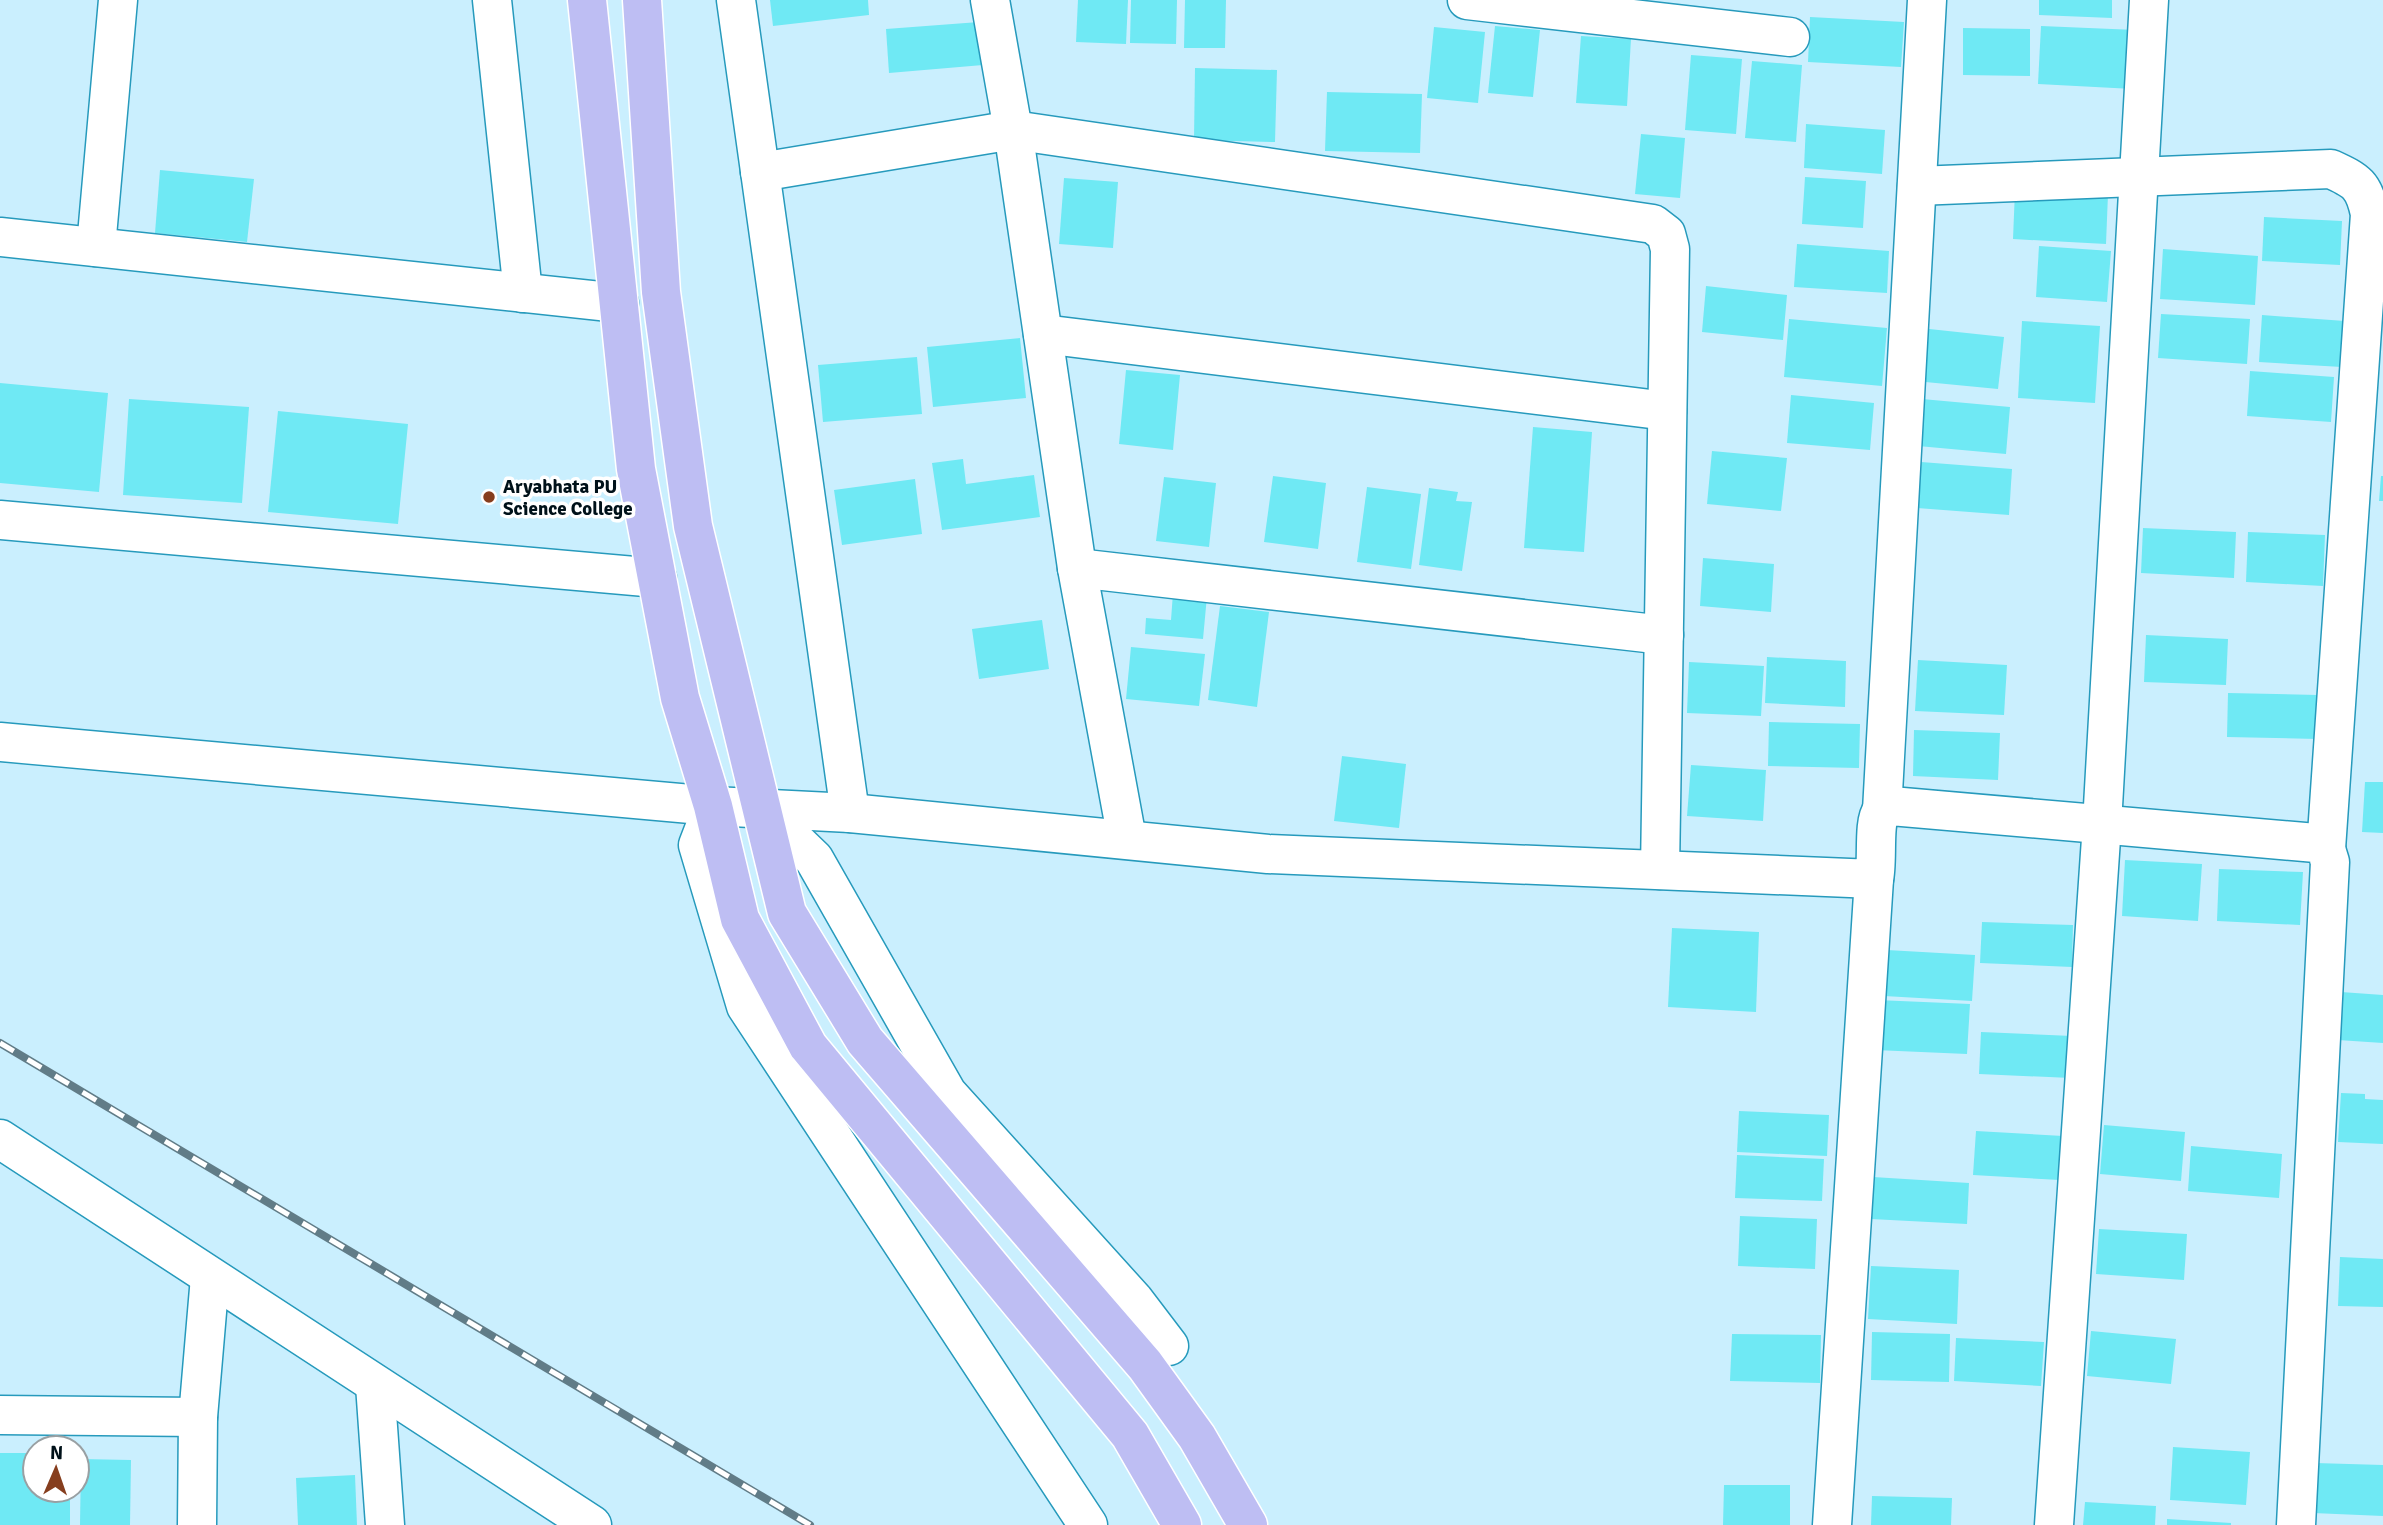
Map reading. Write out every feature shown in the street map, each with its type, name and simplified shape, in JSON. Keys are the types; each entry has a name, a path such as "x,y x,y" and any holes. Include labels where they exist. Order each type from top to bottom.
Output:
{"main road":[{"path":"587,0 636,469 680,698 713,806 740,919 808,1046 1130,1435 1182,1525"},
{"path":"642,0 661,292 693,526 787,913 865,1041 1145,1366 1198,1437 1248,1525"}],"street":[{"path":"96,247 118,0"},
{"path":"492,0 523,293"},
{"path":"736,0 850,813"},
{"path":"990,0 1013,130 1077,568 1127,839"},
{"path":"1466,0 1717,15 1790,37"},
{"path":"1832,1525 1878,820 1882,811 1927,0"},
{"path":"2054,1525 2102,824 2149,0"},
{"path":"760,172 1013,130 1653,224 1666,234 1670,248 1661,870"},
{"path":"1917,186 2331,169 2355,180 2366,195 2370,214 2326,849 2330,862 2296,1525"},
{"path":"0,237 619,303"},
{"path":"1043,334 1667,411"},
{"path":"0,520 657,578"},
{"path":"1077,568 1664,635"},
{"path":"0,742 713,806 850,813 1268,854 1874,879"},
{"path":"713,806 698,845 746,1006 1088,1525"},
{"path":"1882,811 1891,806 2102,824 2316,843 2326,849"},
{"path":"760,807 814,859 947,1093 1134,1300 1169,1346"},
{"path":"0,1139 592,1525"},
{"path":"197,1525 198,1418 210,1277"},
{"path":"375,1385 385,1525"},
{"path":"0,1415 198,1418"}],"building":[{"path":"770,0 868,0 869,15 773,26"},
{"path":"1078,0 1128,0 1126,44 1076,42"},
{"path":"1131,0 1177,0 1176,44 1130,43"},
{"path":"1185,0 1226,0 1225,48 1184,48"},
{"path":"2039,0 2112,0 2112,18 2039,15"},
{"path":"1810,17 1904,22 1901,67 1808,62"},
{"path":"979,22 983,65 889,73 886,29"},
{"path":"1495,26 1540,30 1533,97 1488,93"},
{"path":"2041,26 2136,30 2133,89 2038,84"},
{"path":"1434,27 1485,32 1478,103 1427,98"},
{"path":"1963,28 2030,29 2030,76 1963,75"},
{"path":"1581,36 1631,39 1627,106 1576,103"},
{"path":"1691,55 1742,59 1736,134 1685,130"},
{"path":"1752,61 1802,65 1796,142 1745,138"},
{"path":"1195,68 1277,70 1275,142 1194,140"},
{"path":"1327,92 1422,94 1420,153 1325,151"},
{"path":"1806,124 1885,130 1882,174 1804,168"},
{"path":"1641,134 1685,138 1680,198 1635,194"},
{"path":"160,170 254,179 247,242 155,233"},
{"path":"1805,177 1866,181 1863,228 1802,224"},
{"path":"1064,178 1118,182 1113,248 1059,244"},
{"path":"2015,190 2108,194 2106,244 2013,239"},
{"path":"2264,217 2342,221 2340,265 2262,261"},
{"path":"1797,244 1889,251 1887,293 1794,287"},
{"path":"2039,246 2111,251 2107,302 2036,297"},
{"path":"2163,249 2258,256 2255,305 2160,299"},
{"path":"1706,286 1787,295 1783,340 1702,332"},
{"path":"2161,314 2250,319 2247,364 2158,358"},
{"path":"2262,315 2345,321 2342,367 2259,362"},
{"path":"1789,319 1887,328 1882,386 1784,377"},
{"path":"2022,321 2100,326 2095,403 2018,398"},
{"path":"1920,328 2004,337 1998,389 1915,381"},
{"path":"1020,338 1026,398 933,407 927,347"},
{"path":"917,357 922,414 823,422 818,365"},
{"path":"1126,370 1180,375 1173,450 1119,444"},
{"path":"2250,371 2334,377 2331,422 2247,416"},
{"path":"0,383 108,393 99,492 0,483"},
{"path":"1791,395 1874,403 1870,450 1787,443"},
{"path":"129,399 249,407 242,503 123,495"},
{"path":"1922,399 2010,407 2006,454 1918,446"},
{"path":"278,411 408,424 398,524 268,512"},
{"path":"1533,427 1592,432 1584,552 1524,548"},
{"path":"1712,451 1787,458 1781,511 1707,504"},
{"path":"963,459 966,484 1034,475 1040,517 942,530 932,463"},
{"path":"1921,462 2012,469 2009,515 1917,508"},
{"path":"1273,476 1326,483 1318,549 1264,542"},
{"path":"2381,476 2383,501 2379,501"},
{"path":"1164,477 1216,483 1209,547 1156,541"},
{"path":"915,479 922,534 842,545 834,490"},
{"path":"1367,487 1421,494 1411,569 1357,562"},
{"path":"1429,488 1458,492 1456,501 1472,502 1462,571 1419,565"},
{"path":"2143,528 2236,532 2234,578 2141,573"},
{"path":"2248,532 2325,535 2323,586 2246,582"},
{"path":"1703,558 1774,564 1771,612 1700,606"},
{"path":"1173,593 1207,596 1203,639 1145,634 1146,618 1171,620"},
{"path":"1220,606 1269,612 1257,707 1208,700"},
{"path":"1042,620 1049,669 979,679 972,629"},
{"path":"2146,635 2228,639 2226,685 2144,682"},
{"path":"1131,647 1205,654 1199,706 1126,699"},
{"path":"1767,657 1846,661 1845,707 1765,703"},
{"path":"1918,660 2007,665 2004,715 1915,711"},
{"path":"1689,662 1764,666 1761,716 1687,713"},
{"path":"2228,693 2318,695 2317,739 2227,737"},
{"path":"1769,722 1860,724 1859,768 1768,766"},
{"path":"1914,730 2000,733 1998,780 1913,776"},
{"path":"1342,756 1406,764 1399,828 1334,821"},
{"path":"1691,765 1766,770 1763,821 1687,816"},
{"path":"2365,782 2383,782 2383,833 2362,832"},
{"path":"2125,860 2202,864 2198,921 2122,916"},
{"path":"2219,869 2303,872 2300,925 2217,921"},
{"path":"1982,922 2073,925 2072,967 1980,963"},
{"path":"1672,928 1759,932 1756,1012 1668,1007"},
{"path":"1887,950 1975,955 1972,1001 1884,996"},
{"path":"2341,992 2383,995 2383,1043 2338,1040"},
{"path":"1877,1000 1970,1004 1967,1054 1875,1050"},
{"path":"1981,1032 2072,1036 2071,1078 1979,1074"},
{"path":"2341,1093 2365,1094 2365,1099 2383,1100 2383,1144 2338,1142"},
{"path":"1739,1111 1829,1115 1827,1156 1737,1152"},
{"path":"2104,1125 2185,1132 2181,1181 2100,1174"},
{"path":"1976,1131 2063,1136 2060,1180 1973,1175"},
{"path":"2191,1146 2282,1154 2279,1198 2188,1191"},
{"path":"1737,1155 1824,1159 1822,1201 1735,1198"},
{"path":"1873,1177 1969,1183 1967,1224 1871,1219"},
{"path":"1740,1216 1817,1219 1815,1269 1738,1266"},
{"path":"2099,1229 2187,1234 2184,1280 2096,1274"},
{"path":"2340,1257 2383,1259 2383,1307 2338,1306"},
{"path":"1871,1266 1959,1270 1957,1324 1868,1319"},
{"path":"2091,1331 2176,1339 2171,1384 2087,1376"},
{"path":"1872,1332 1950,1334 1949,1382 1871,1380"},
{"path":"1732,1334 1821,1335 1820,1383 1730,1381"},
{"path":"1956,1338 2044,1342 2041,1386 1954,1381"},
{"path":"2173,1447 2250,1452 2246,1505 2170,1500"},
{"path":"0,1453 21,1453 21,1504 70,1504 70,1525 0,1525"},
{"path":"91,1459 131,1460 130,1525 80,1525 80,1504 91,1504"},
{"path":"2315,1463 2383,1465 2383,1516 2313,1513"},
{"path":"355,1475 357,1525 298,1525 296,1478"},
{"path":"1724,1485 1790,1485 1790,1525 1723,1525"},
{"path":"1872,1496 1952,1498 1951,1525 1871,1525"},
{"path":"2085,1502 2156,1506 2155,1525 2083,1525"},
{"path":"2167,1519 2231,1523 2231,1525 2167,1525"}],"railway":[{"path":"0,1043 810,1525"}],"place":[{"name":"Aryabhata PU Science College","path":"489,497"}]}
